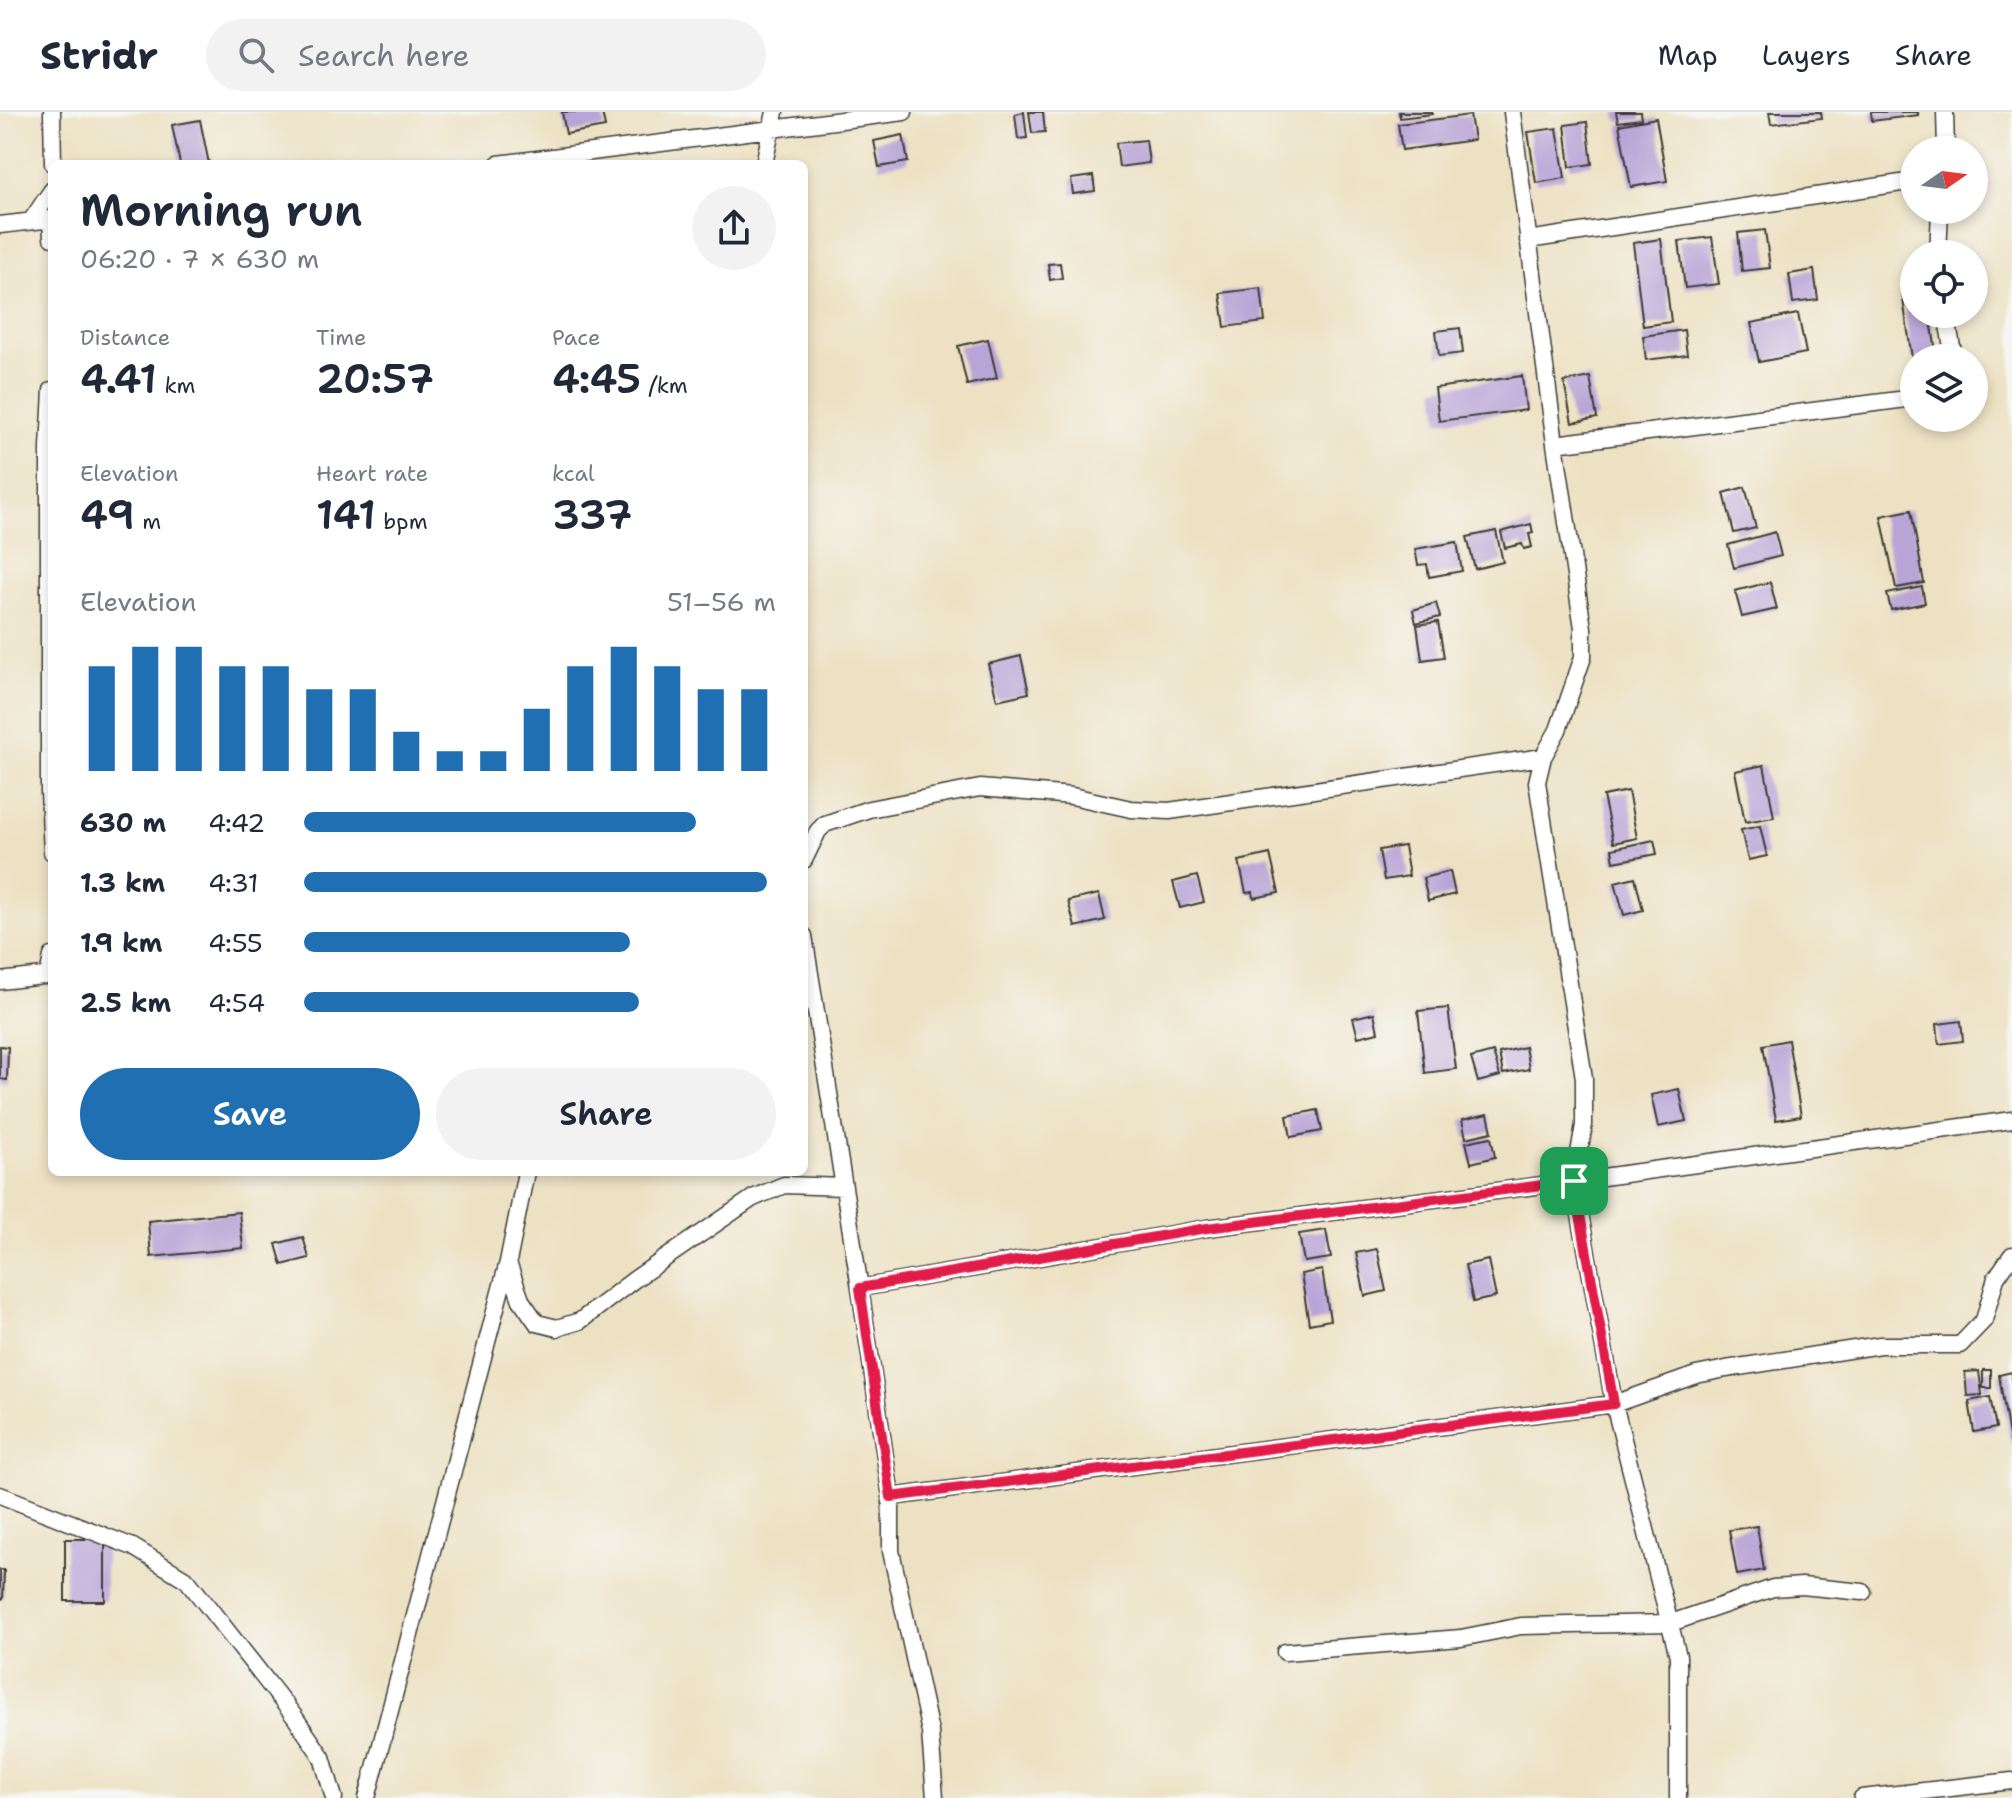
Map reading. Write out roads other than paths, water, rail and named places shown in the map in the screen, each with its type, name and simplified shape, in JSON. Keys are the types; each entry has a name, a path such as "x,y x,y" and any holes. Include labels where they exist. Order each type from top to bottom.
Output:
{"street":[{"path":"52,112 53,160"},
{"path":"765,160 775,112"},
{"path":"529,160 904,112"},
{"path":"1512,112 1555,444 1583,628 1583,657 1558,730 1543,757 1537,782 1584,1078 1584,1125 1574,1181 1614,1404 1678,1656 1678,1798"},
{"path":"1945,112 1946,136"},
{"path":"1528,240 1900,183"},
{"path":"31,221 48,196"},
{"path":"0,225 48,219"},
{"path":"1555,444 1900,400"},
{"path":"808,852 825,824 869,809 980,788 1072,796 1131,809 1169,811 1543,757"},
{"path":"808,961 891,1497 891,1551 930,1732 935,1798"},
{"path":"0,981 48,976"},
{"path":"860,1288 1207,1228 2012,1120"},
{"path":"367,1798 508,1262 525,1176"},
{"path":"508,1262 521,1300 537,1323 557,1328 580,1321 753,1198 784,1185 844,1187"},
{"path":"891,1497 1614,1404 1696,1375 1880,1345 1960,1345 1984,1320 1996,1278 2012,1255"},
{"path":"0,1495 133,1547 187,1580 294,1716 322,1757 334,1798"},
{"path":"1285,1652 1461,1638 1521,1626 1671,1623 1773,1588 1802,1586 1863,1592"},
{"path":"1862,1798 2012,1781"}]}
